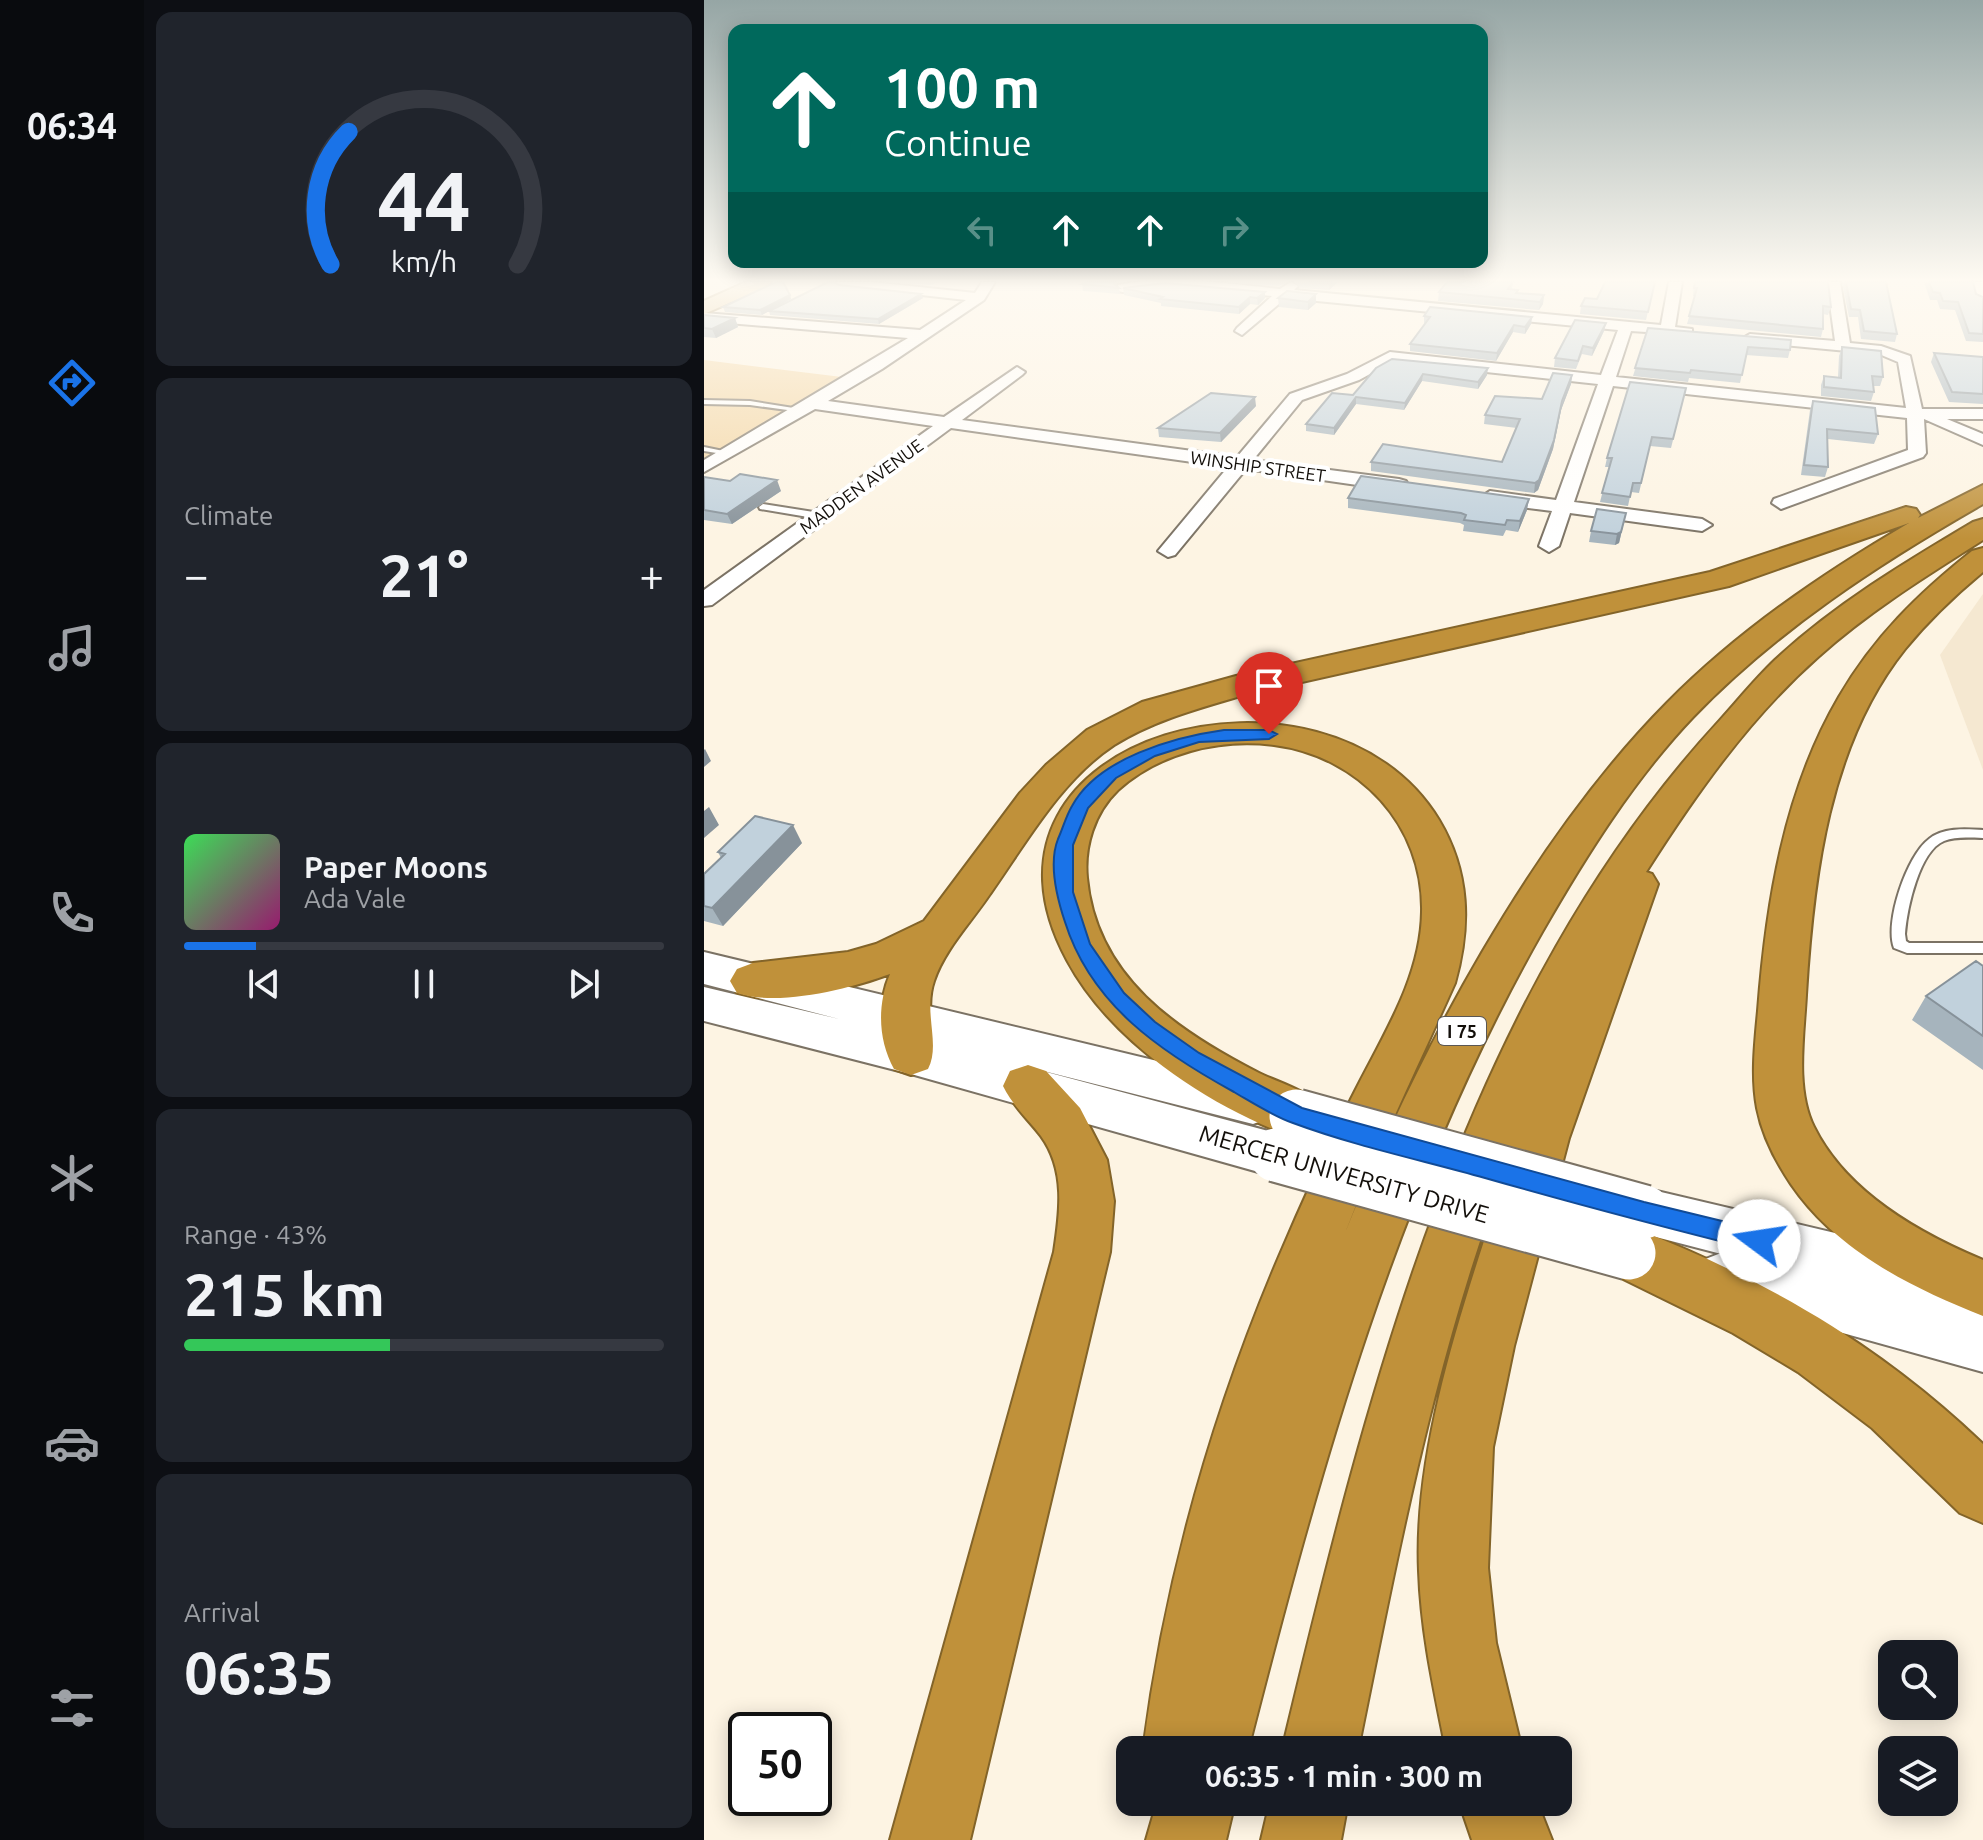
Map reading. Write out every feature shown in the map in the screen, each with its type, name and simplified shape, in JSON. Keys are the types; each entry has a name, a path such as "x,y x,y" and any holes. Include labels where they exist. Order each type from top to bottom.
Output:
{"highway":[{"path":"907,1036 904,999 910,978 1034,802 1060,773 1100,738 1155,710 1236,686 1718,579 1820,546 1983,485"},
{"name":"I 75","path":"1214,1736 1258,1575 1331,1346 1400,1163 1454,1044 1503,955 1577,839 1627,772 1678,713 1729,663 1835,580 1983,493"},
{"path":"1323,1736 1358,1569 1445,1261 1495,1130 1542,1022 1582,941 1650,829 1707,753 1786,668 1839,622 1885,589 1983,528"},
{"path":"1983,557 1958,574 1906,626 1863,685 1825,763 1806,822 1793,887 1785,939 1779,1054 1783,1109 1791,1136 1806,1163 1829,1192 1860,1222 1896,1247 1983,1288"},
{"path":"1182,1736 1184,1707 1211,1553 1249,1426 1285,1317 1331,1198 1432,983 1442,953 1445,892 1432,846 1406,802 1371,769 1334,749 1291,737 1247,733 1197,738 1149,753 1110,775 1080,806 1071,823 1062,868 1070,918 1096,970 1118,998 1148,1028 1286,1135"},
{"path":"1481,1736 1460,1643 1453,1568 1461,1447 1484,1346 1543,1138 1629,911 1650,829"},
{"path":"716,996 872,966 940,932"},
{"path":"930,1840 1082,1252 1089,1211 1085,1175 1076,1143 1056,1113 1028,1086"},
{"path":"1637,1233 1712,1291 1797,1336 1885,1400 1939,1445 1983,1490"},
{"path":"1174,1840 1176,1816"},
{"path":"1186,1840 1192,1816"},
{"path":"1301,1840 1306,1816"},
{"path":"1503,1816 1512,1840"}],"main road":[{"name":"MERCER UNIVERSITY DRIVE","path":"716,996 907,1036 1286,1135 1637,1233 1983,1295"},
{"name":"MERCER UNIVERSITY DRIVE","path":"907,1036 1028,1086 1286,1135"}],"street":[{"path":"704,467 871,368"},
{"path":"1168,551 1296,397 1370,368"},
{"path":"1488,368 1915,414 1983,414"},
{"path":"1549,546 1612,368"},
{"path":"1781,503 1917,453 1915,414 1907,368"},
{"name":"MADDEN AVENUE","path":"704,600 1017,372"},
{"name":"WINSHIP STREET","path":"808,407 1420,488"},
{"path":"1915,414 1983,440"},
{"path":"1467,494 1702,525"},
{"name":"MERCER UNIVERSITY DRIVE","path":"1637,1233 1983,1346"}],"lane":[{"path":"704,402 808,407"},
{"path":"704,449 729,453"},
{"path":"763,507 820,516"},
{"path":"1983,834 1945,836 1931,842 1906,890 1896,935 1899,944 1907,948 1983,948"}],"shaded area":[{"path":"704,368 768,368 850,378 727,449 713,448 725,450 704,462"},
{"path":"1983,594 1983,770 1940,655"}],"building":[{"path":"1376,368 1488,368 1478,382 1423,374 1405,403 1356,397 1334,428 1306,424 1332,393 1353,395"},
{"path":"1635,368 1744,368 1742,375"},
{"path":"1841,368 1882,368 1883,377 1872,376 1874,392 1824,387 1824,376 1841,378"},
{"path":"1941,368 1983,368 1983,394 1952,392"},
{"path":"1553,373 1572,375 1562,401 1554,440 1539,480 1535,483 1371,462 1383,444 1502,462 1520,419 1485,415 1495,396 1542,399"},
{"path":"1630,382 1686,388 1673,439 1652,437 1641,483 1633,483 1630,497 1602,493 1612,458 1607,458"},
{"path":"1211,393 1255,397 1220,433 1158,428"},
{"path":"1813,401 1875,408 1878,434 1827,429 1828,467 1804,465"},
{"path":"740,474 777,480 727,514 704,510 704,477 730,481"},
{"path":"1361,476 1529,499 1520,521 1507,520 1505,525 1464,520 1466,515 1461,513 1348,498"},
{"path":"1597,509 1626,513 1621,532 1591,531"},
{"path":"755,816 793,825 712,908 704,906 704,874 725,854 718,852"},
{"path":"1976,961 1983,966 1983,1036 1926,996"}],"route":[{"path":"1269,734 1224,734 1197,738 1149,753 1110,775 1080,806 1064,845 1064,892 1081,944 1118,998 1148,1028 1191,1059 1296,1116 1759,1241"}]}
